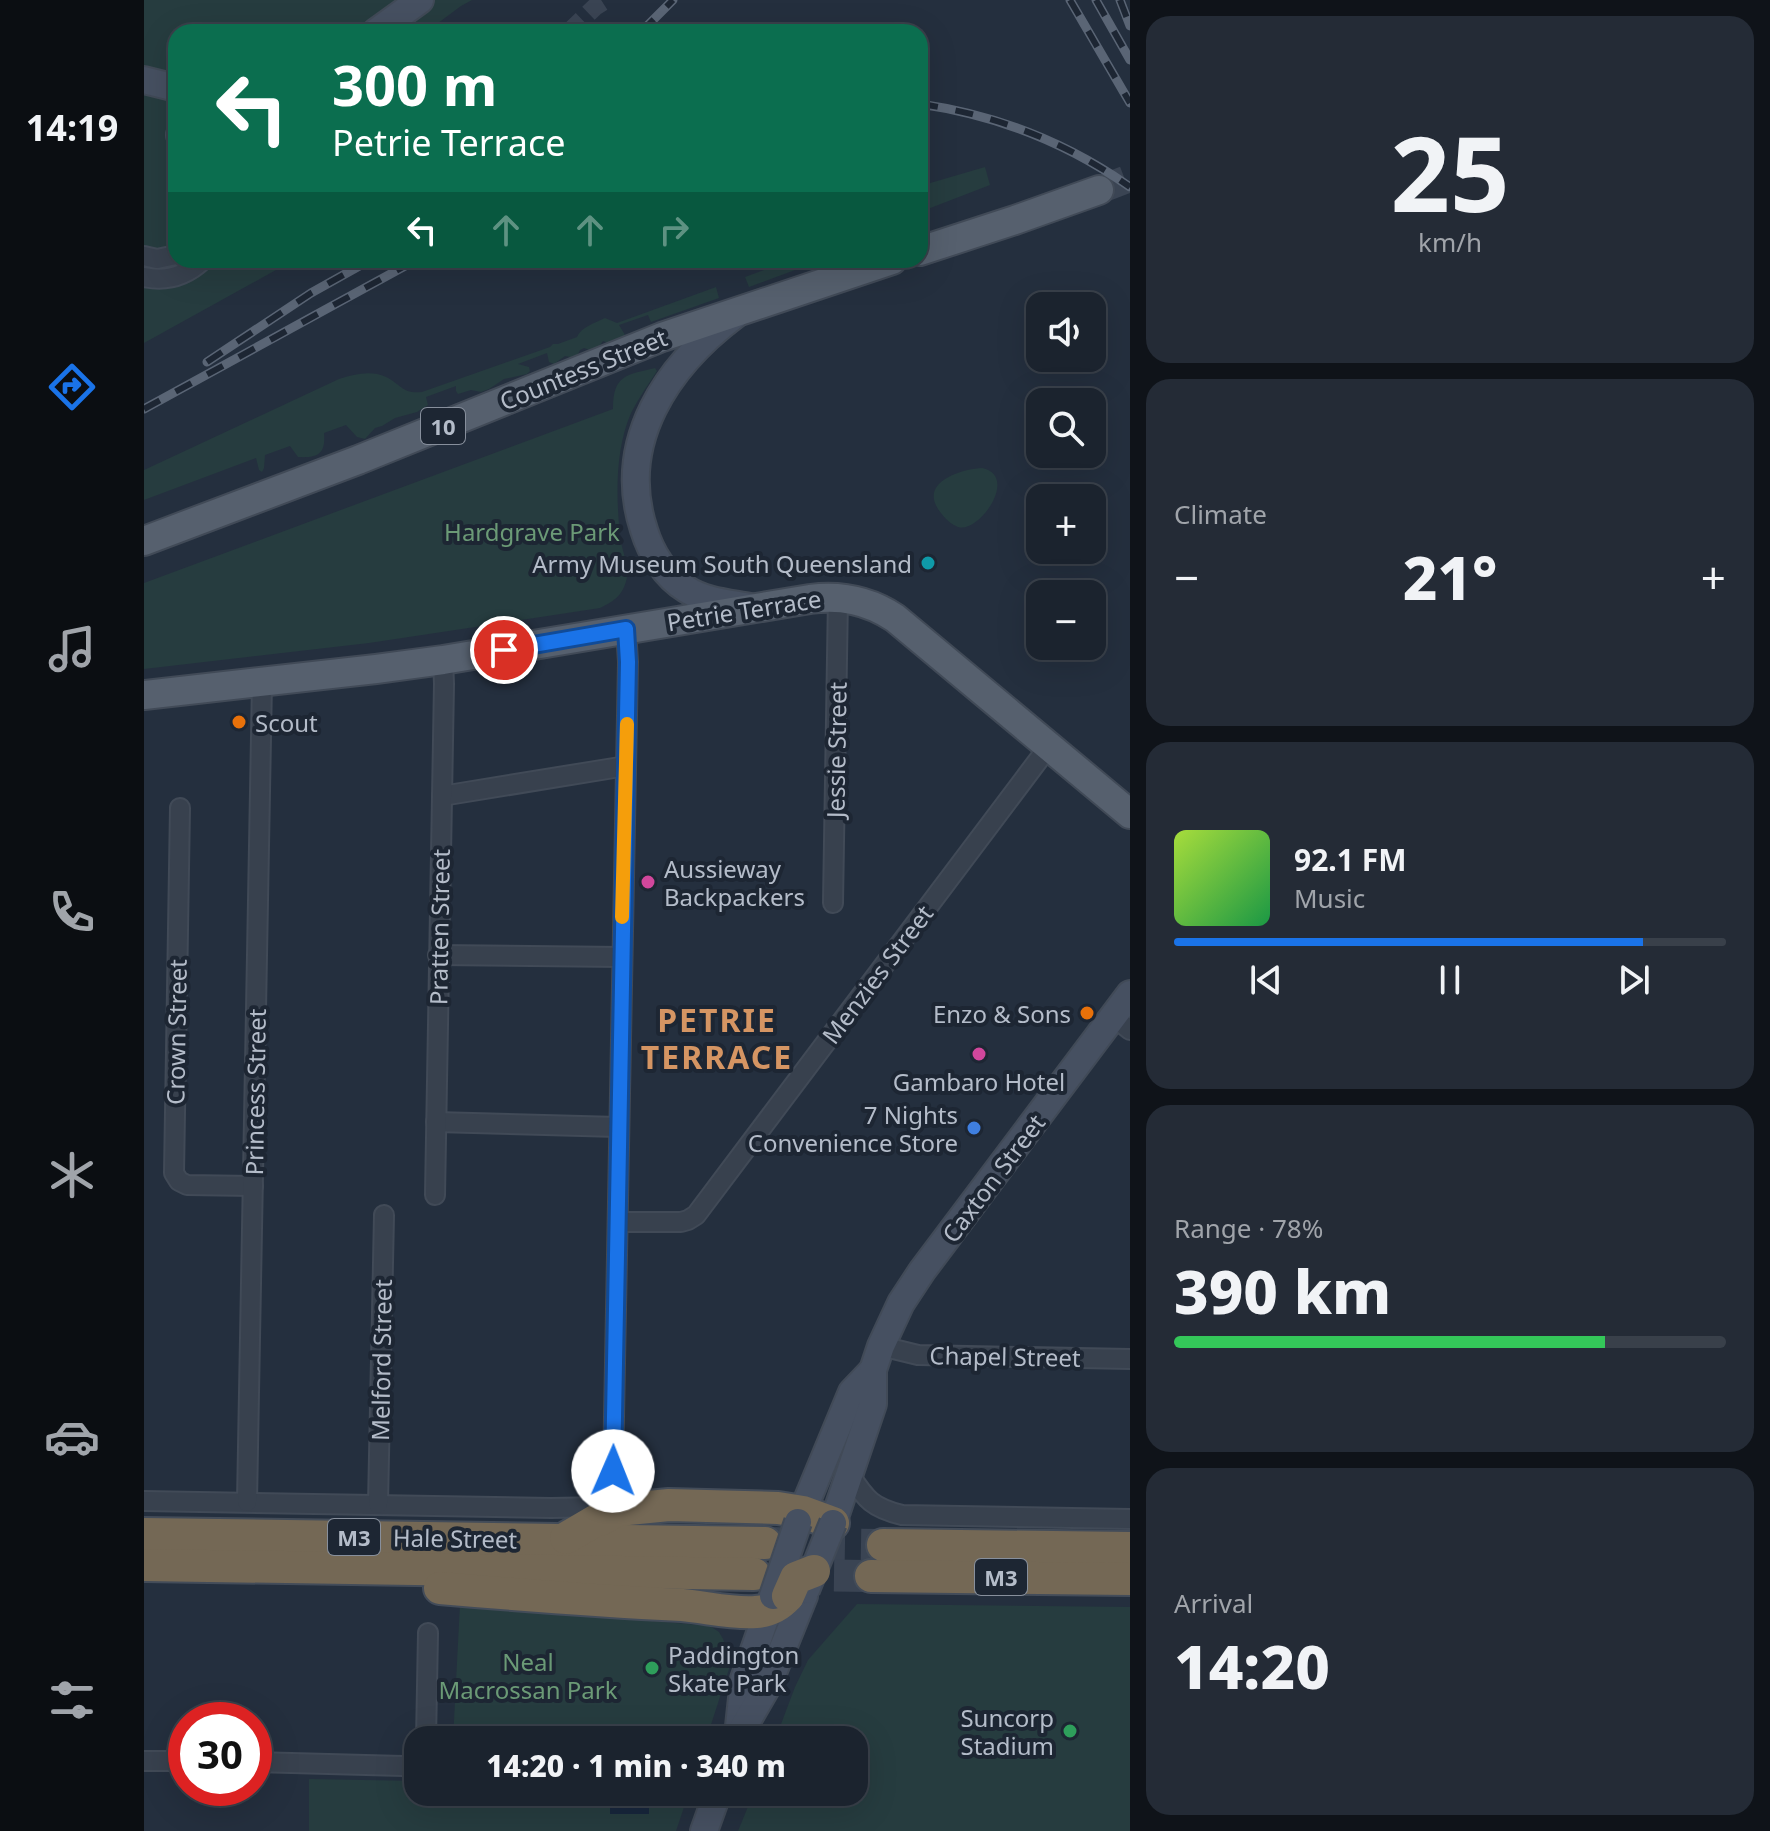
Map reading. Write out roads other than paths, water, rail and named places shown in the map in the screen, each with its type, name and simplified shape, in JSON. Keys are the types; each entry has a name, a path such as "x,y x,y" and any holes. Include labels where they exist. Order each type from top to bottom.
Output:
{"highway":[{"path":"563,1540 618,1510 656,1506 778,1508 800,1517 833,1523"},
{"name":"Hale Street","path":"144,1534 765,1543"},
{"name":"M3","path":"883,1545 1130,1548"},
{"name":"Hale Street","path":"144,1565 413,1568 435,1588 745,1612 783,1590"},
{"name":"M3","path":"871,1576 1130,1579"}],"main road":[{"path":"387,24 420,0"},
{"path":"144,80 168,86"},
{"path":"928,248 1099,190"},
{"name":"Countess Street","path":"144,541 358,460 662,337 868,268"},
{"path":"741,310 713,331 683,362 652,408 640,444 636,497 648,542 673,579 698,595 754,608"},
{"name":"Petrie Terrace","path":"144,695 443,660 810,599 838,597 867,603 895,618 1130,814"},
{"name":"Caxton Street","path":"744,1726 768,1685 783,1590 800,1517 852,1392 877,1358 901,1303 916,1279 1122,1023 1130,994"},
{"name":"Caxton Street","path":"739,1726 744,1679 783,1590 833,1523 873,1404 877,1358"},
{"path":"704,1831 713,1806"}],"street":[{"path":"144,256 168,258"},
{"path":"144,277 171,278 193,268"},
{"name":"Jessie Street","path":"833,903 838,597"},
{"path":"618,1510 613,1471 628,662 626,629"},
{"name":"Pratten Street","path":"435,1195 443,660"},
{"name":"Princess Street","path":"247,1502 262,682"},
{"name":"Menzies Street","path":"618,1222 681,1222 696,1215 1049,746"},
{"path":"442,796 626,766"},
{"name":"Crown Street","path":"180,808 174,1173 179,1181 187,1185 253,1186"},
{"path":"438,955 622,957"},
{"path":"436,1122 618,1127"},
{"name":"Melford Street","path":"378,1504 384,1215"},
{"name":"Chapel Street","path":"877,1358 918,1355 1130,1359"},
{"path":"850,1475 863,1496 873,1505 902,1515 1130,1519"},
{"name":"Hale Street","path":"144,1501 603,1507 618,1510"},
{"path":"426,1726 428,1633"},
{"path":"144,1761 168,1761"},
{"path":"272,1762 404,1766"}],"water":[{"path":"610,1806 649,1806 649,1814 610,1814"}],"tunnel":[{"path":"577,24 606,0"},
{"path":"1099,190 1130,178"},
{"path":"765,1543 883,1545"},
{"path":"786,1575 871,1576"}],"railway":[{"path":"649,24 673,0"},
{"path":"1070,0 1130,103"},
{"path":"1096,0 1130,60"},
{"path":"1120,0 1130,26"},
{"path":"928,105 976,115 1030,133 1081,157 1130,187"},
{"path":"207,362 311,293 356,268"},
{"path":"144,409 401,268"}],"place":[{"name":"Army Museum South Queensland","path":"928,563"},
{"name":"Scout","path":"239,722"},
{"name":"Aussieway Backpackers","path":"648,882"},
{"name":"Enzo & Sons","path":"1087,1013"},
{"name":"Gambaro Hotel","path":"979,1054"},
{"name":"7 Nights Convenience Store","path":"974,1128"},
{"name":"Paddington Skate Park","path":"652,1668"},
{"name":"Suncorp Stadium","path":"1070,1731"}],"district":[{"name":"PETRIE TERRACE","path":"717,1038"}],"park label":[{"name":"Hardgrave Park","path":"532,531"},
{"name":"Neal Macrossan Park","path":"528,1675"}]}
